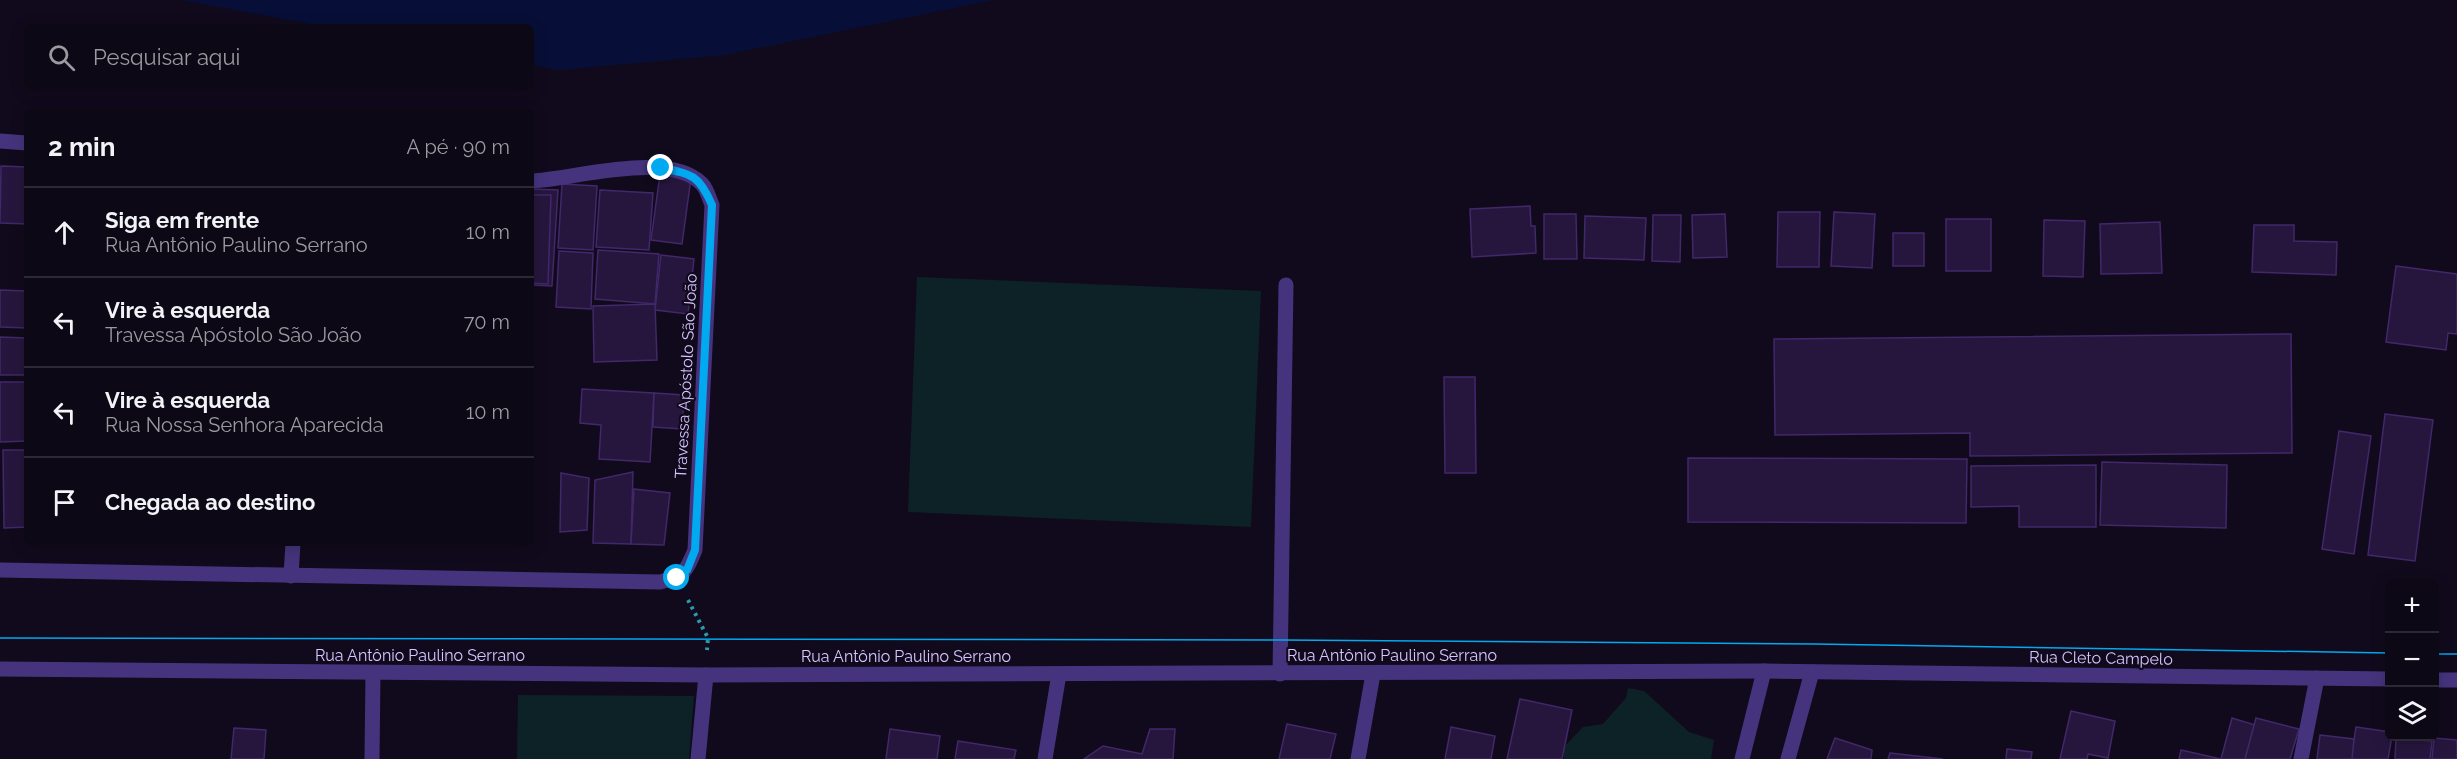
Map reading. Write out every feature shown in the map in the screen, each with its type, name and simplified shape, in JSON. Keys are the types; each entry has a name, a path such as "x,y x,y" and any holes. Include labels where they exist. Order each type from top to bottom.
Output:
{"street":[{"path":"0,141 24,143"},
{"name":"Travessa Apóstolo São João","path":"534,181 556,180 602,171 661,168 688,173 704,185 712,205 695,550 687,570 677,578"},
{"path":"1280,674 1286,285"},
{"path":"291,576 293,546"},
{"path":"0,570 660,582 677,578"},
{"name":"Rua Antônio Paulino Serrano","path":"0,669 706,675 1812,672"},
{"path":"1742,759 1764,671"},
{"path":"1788,759 1812,672"},
{"name":"Rua Cleto Campelo","path":"1812,672 2385,679"},
{"path":"372,759 374,673"},
{"path":"1045,759 1059,674"},
{"path":"1358,759 1373,674"},
{"path":"698,759 706,675"},
{"path":"2301,759 2317,678"},
{"path":"2439,680 2457,680"}],"path":[{"path":"677,578 708,638 706,675"}],"green space":[{"path":"917,277 1261,291 1251,527 908,512"},
{"path":"1628,688 1644,691 1689,732 1714,740 1711,759 1564,759 1564,747 1583,727 1603,724 1626,698"},
{"path":"518,695 694,696 689,759 517,759"}],"shaded area":[{"path":"181,0 994,0 724,55 559,70 534,66 534,24 311,24"}],"building":[{"path":"1,166 24,167 24,224 0,223"},
{"path":"660,174 691,178 682,244 651,240"},
{"path":"562,184 597,186 593,250 558,248"},
{"path":"534,189 558,190 552,286 534,285"},
{"path":"600,190 653,193 649,250 596,247"},
{"path":"534,195 551,195 548,284 534,283"},
{"path":"1530,206 1531,226 1535,226 1536,253 1472,257 1470,209"},
{"path":"1778,212 1820,212 1819,267 1777,267"},
{"path":"1834,212 1875,214 1872,268 1831,266"},
{"path":"1544,214 1576,214 1577,259 1544,259"},
{"path":"1725,214 1727,257 1693,258 1692,215"},
{"path":"1653,215 1681,215 1680,262 1652,261"},
{"path":"1585,216 1646,218 1644,260 1584,258"},
{"path":"1946,219 1991,219 1991,271 1946,271"},
{"path":"2044,220 2085,221 2083,277 2043,276"},
{"path":"2160,222 2162,273 2101,274 2100,224"},
{"path":"2254,225 2294,225 2294,241 2337,242 2336,275 2252,272"},
{"path":"1893,233 1924,233 1924,266 1893,266"},
{"path":"598,250 659,254 655,304 595,299"},
{"path":"559,251 593,253 591,309 556,307"},
{"path":"661,255 694,259 688,314 655,310"},
{"path":"2396,266 2457,274 2457,334 2448,333 2446,350 2386,342"},
{"path":"0,290 24,291 24,328 0,327"},
{"path":"655,304 657,360 594,362 593,306"},
{"path":"2291,334 2292,453 1970,456 1970,433 1775,435 1774,339"},
{"path":"0,337 24,338 24,375 0,375"},
{"path":"1444,377 1475,377 1476,473 1445,473"},
{"path":"0,382 24,382 24,441 0,442"},
{"path":"582,389 654,393 650,462 599,459 601,425 580,423"},
{"path":"654,393 684,395 682,429 653,427"},
{"path":"2385,414 2433,420 2415,561 2368,555"},
{"path":"2339,431 2371,436 2354,554 2322,549"},
{"path":"3,450 24,450 24,527 4,528"},
{"path":"1688,458 1967,459 1966,523 1688,522"},
{"path":"2102,462 2227,465 2226,528 2100,525"},
{"path":"2096,465 2096,527 2019,527 2019,506 1971,507 1971,466"},
{"path":"633,472 631,544 593,543 595,480"},
{"path":"561,473 589,478 587,530 560,532"},
{"path":"634,489 670,493 664,545 631,544"},
{"path":"1520,699 1572,710 1562,759 1507,759"},
{"path":"2071,711 2115,721 2108,758 2088,754 2087,759 2060,759"},
{"path":"2232,718 2255,725 2246,759 2221,759"},
{"path":"2256,718 2299,729 2290,759 2245,759"},
{"path":"1287,724 1336,734 1330,759 1279,759"},
{"path":"1451,727 1495,736 1491,759 1445,759"},
{"path":"2356,727 2385,731 2385,741 2391,741 2388,759 2351,759"},
{"path":"234,728 266,730 264,759 231,759"},
{"path":"890,729 940,736 937,759 886,759"},
{"path":"1150,729 1175,729 1173,759 1084,759 1103,746 1142,754"},
{"path":"2320,735 2354,739 2352,759 2317,759"},
{"path":"1835,738 1872,750 1871,759 1827,759"},
{"path":"2439,738 2457,740 2457,759 2432,759 2434,741 2439,741"},
{"path":"958,741 1016,750 1014,759 955,759"},
{"path":"2396,741 2432,741 2430,759 2395,759"},
{"path":"2007,749 2032,752 2031,759 2006,759"},
{"path":"2181,750 2221,759 2179,759"},
{"path":"1890,753 1943,759 1888,759"}],"tram line":[{"path":"0,638 1281,640 1815,644 2385,653"},
{"path":"2439,654 2457,654"}],"route":[{"path":"661,168 688,173 704,185 712,205 695,550 687,570 677,578"}]}
